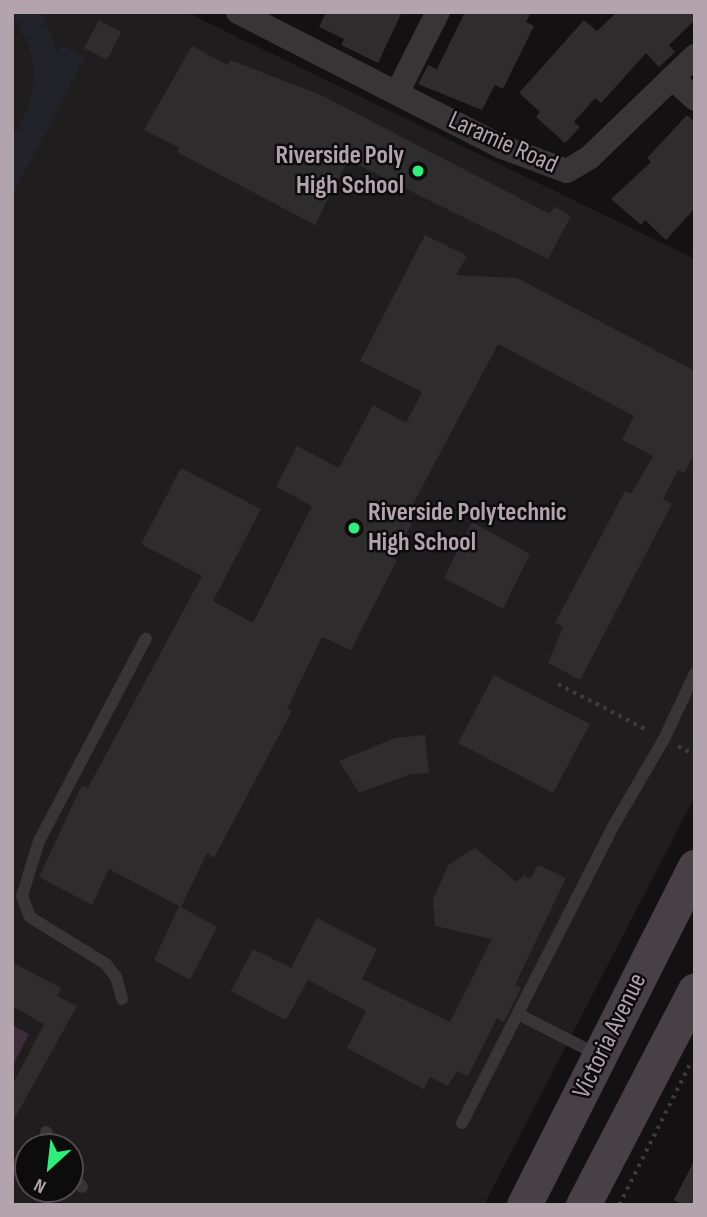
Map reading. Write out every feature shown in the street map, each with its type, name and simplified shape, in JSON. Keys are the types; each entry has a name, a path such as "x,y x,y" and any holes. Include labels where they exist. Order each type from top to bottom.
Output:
{"main road":[{"name":"Victoria Avenue","path":"524,1205 695,867"},
{"name":"Victoria Avenue","path":"583,1205 695,990"}],"street":[{"name":"Laramie Road","path":"238,12 502,147 567,172 590,157 695,56"},
{"path":"397,93 438,12"},
{"path":"672,78 695,99"}],"lane":[{"path":"122,999 116,977 106,964 30,918 22,896 39,841 146,638"},
{"path":"462,1122 520,1015 695,673"},
{"path":"520,1015 601,1056"}],"path":[{"path":"558,684 654,734"},
{"path":"619,1205 695,1054"}],"shaded area":[{"name":"Riverside Polytechnic High School","path":"12,12 186,12 695,259 695,796 484,1205 12,1205"},
{"path":"12,12 42,12 57,52 62,45 85,57 12,197 12,140 29,105 34,76 29,46"},
{"path":"12,1025 29,1034 12,1067"}],"building":[{"path":"326,12 402,12 378,63 341,45 344,39 319,27"},
{"path":"465,12 531,12 526,22 534,26 503,89 495,85 482,110 418,84 428,65 437,69"},
{"path":"617,12 695,12 695,20 669,45 675,52 659,67 646,53 601,103 595,98 574,122 580,127 565,143 536,117 540,112 519,93 584,20 597,31"},
{"path":"99,20 121,32 107,60 84,48"},
{"path":"192,46 228,65 230,60 321,95 550,214 554,207 571,216 548,259 348,160 315,225 177,152 180,148 144,130"},
{"path":"687,115 695,122 695,208 666,240 645,220 641,225 611,199 651,162 647,158"},
{"path":"425,235 467,256 456,275 517,278 695,371 695,453 684,473 678,470 663,499 672,504 580,680 548,663 563,627 555,623 625,491 631,494 653,456 622,440 634,416 498,344 412,506 420,510 392,558 397,560 351,650 322,637 287,709 292,711 214,858 207,853 181,907 217,927 190,980 154,960 179,906 109,869 92,905 39,877 82,785 88,788 202,576 141,544 181,468 261,509 213,601 253,623 312,506 276,487 297,446 339,468 373,405 406,423 422,392 360,361"},
{"path":"472,522 530,554 503,609 444,578"},
{"path":"494,675 590,724 553,793 458,743"},
{"path":"425,735 429,773 411,774 359,793 339,761 395,738"},
{"path":"475,848 517,882 524,875 530,879 538,865 566,878 515,985 521,988 504,1022 497,1018 468,1076 457,1071 448,1086 430,1077 424,1089 347,1048 366,1011 308,980 286,1020 231,991 253,949 291,968 317,918 377,949 362,979 450,1022 492,939 435,926 433,900 448,865"},
{"path":"12,962 61,988 57,996 77,1006 12,1123 12,1086 44,1024 12,1006"},
{"path":"695,1159 695,1205 683,1205 674,1200"}],"place":[{"name":"Riverside Poly High School","path":"418,171"},
{"name":"Riverside Polytechnic High School","path":"354,528"}]}
